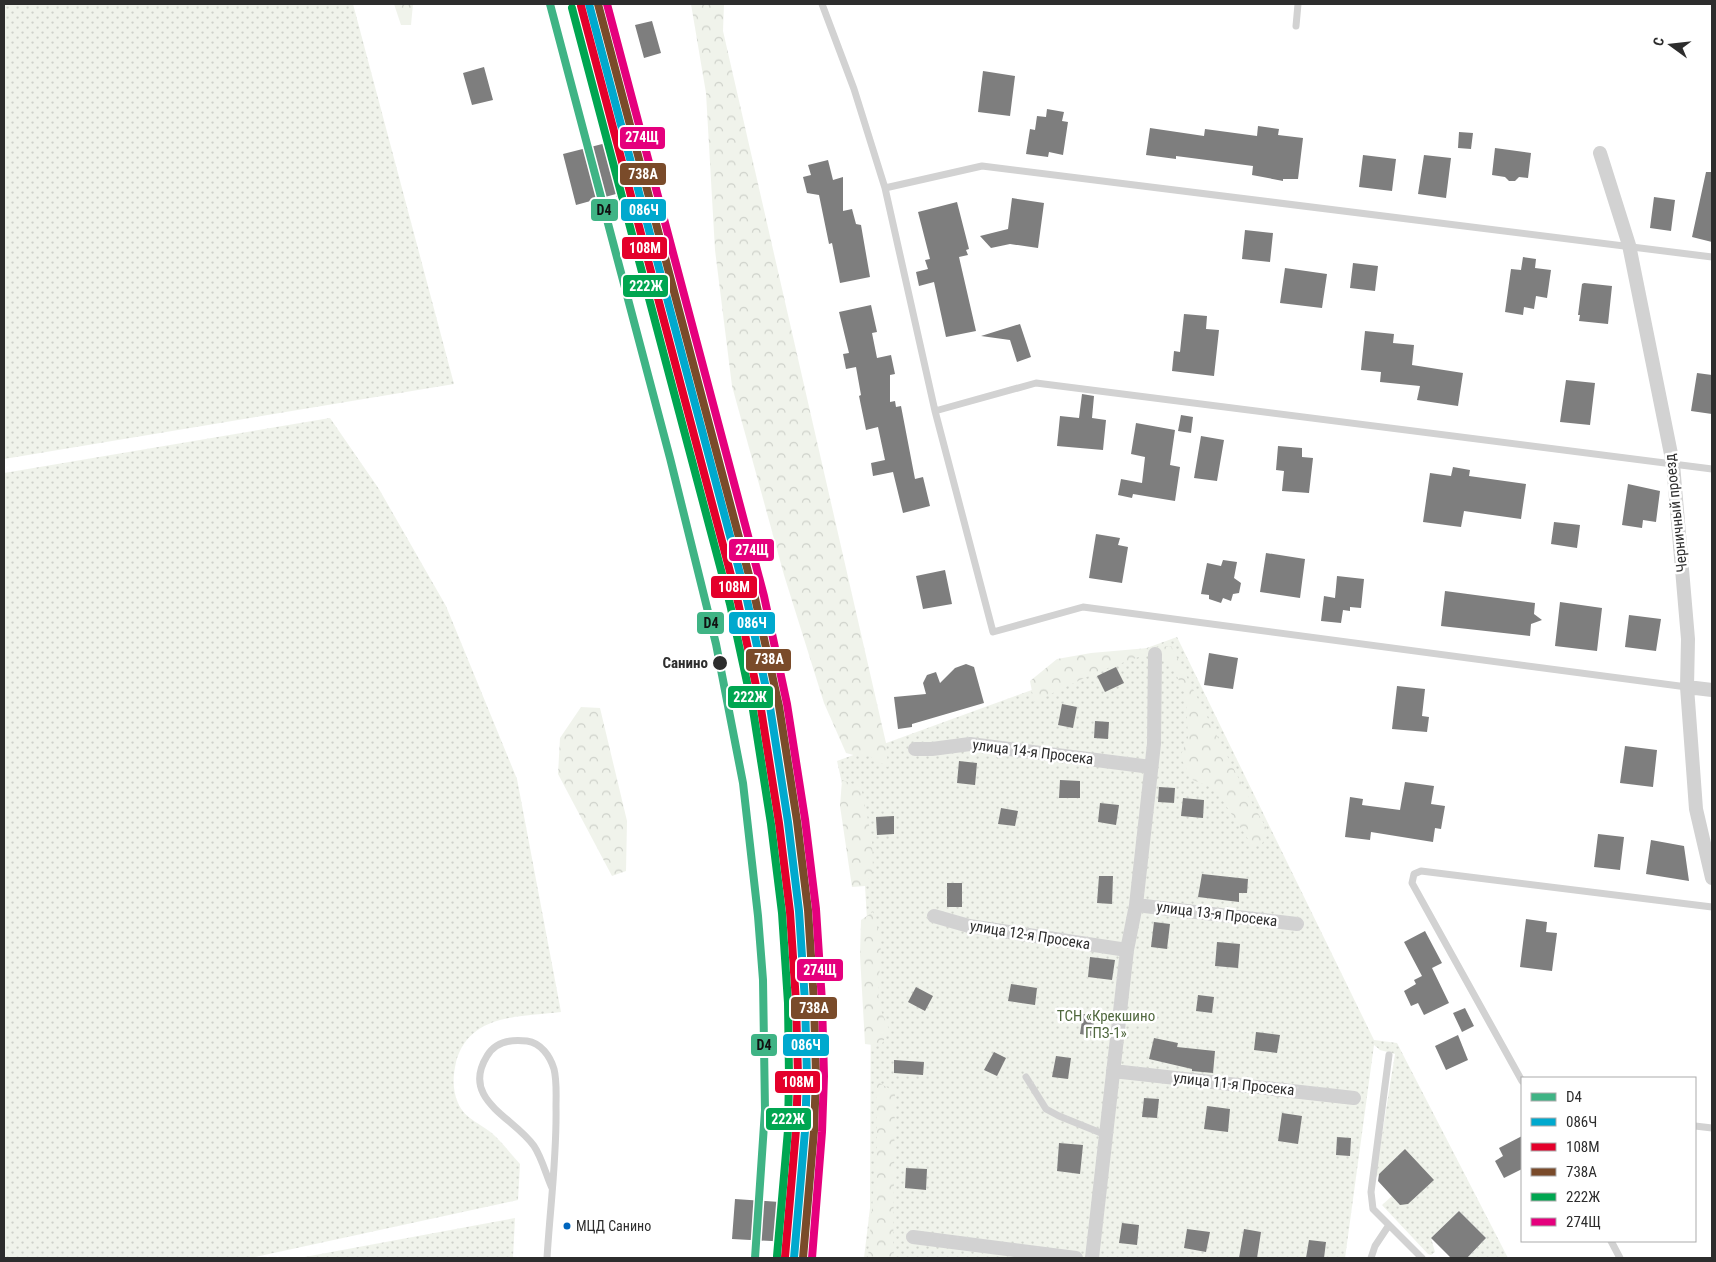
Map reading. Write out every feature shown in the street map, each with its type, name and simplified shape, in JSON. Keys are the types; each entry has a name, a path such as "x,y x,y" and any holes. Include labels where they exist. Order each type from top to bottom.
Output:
{"street":[{"name":"Черничный проезд","path":"1600,153 1629,246 1673,464 1688,639 1687,687 1696,809 1712,878"},
{"path":"1092,1258 1127,950 1136,905 1154,744 1155,654"},
{"path":"1687,687 1712,690"},
{"name":"улица 14-я Просека","path":"915,748 932,749 970,744 1151,767"},
{"name":"улица 13-я Просека","path":"1136,905 1297,924"},
{"name":"улица 12-я Просека","path":"934,916 968,926 1127,950"},
{"name":"улица 11-я Просека","path":"1113,1071 1354,1098"},
{"path":"913,1237 1076,1258"}],"lane":[{"path":"822,4 854,90 885,188 935,411 993,632 1083,607 1687,687"},
{"path":"1296,26 1298,4"},
{"path":"885,188 982,166 1712,257"},
{"path":"935,411 1036,383 1712,469"},
{"path":"1521,1080 1412,883 1414,874 1420,871 1712,907"},
{"path":"547,1258 552,1188 556,1128 554,1070 548,1056 540,1046 529,1041 515,1040 502,1043 491,1049 482,1064 479,1082 488,1101 534,1146 552,1188"},
{"path":"1389,1055 1371,1200 1372,1209 1422,1258"},
{"path":"1026,1077 1046,1109 1106,1135"},
{"path":"1696,1126 1712,1128"},
{"path":"1371,1258 1375,1246 1389,1225"},
{"path":"1612,1242 1620,1258"}],"green space":[{"path":"4,4 353,4 454,384 4,459"},
{"path":"394,4 413,4 411,25 401,25"},
{"path":"691,4 724,4 723,31 886,743 888,767 869,756 861,757 846,753 824,703 784,575 732,386 715,250 706,93"},
{"path":"330,418 379,489 446,606 517,779 561,1012 514,1017 484,1026 472,1034 463,1046 456,1062 454,1082 456,1098 465,1114 495,1136 520,1164 518,1200 251,1258 4,1258 4,473"},
{"name":"ТСН «Крекшино ГПЗ-1»","path":"1177,637 1374,1040 1397,1043 1508,1258 1469,1258 1486,1238 1459,1211 1431,1238 1435,1252 1431,1255 1428,1254 1382,1205 1392,1196 1405,1149 1375,1178 1395,1054 1380,1050 1374,1045 1345,1258 864,1258 870,1208 871,986 865,886 837,761"},
{"path":"1171,646 1242,785 1269,833 1261,845 1252,845 1215,789 1193,780 1180,757 1188,738 1186,697 1174,669 1158,650 1097,672 1034,702 1030,681 1057,659 1091,653"},
{"path":"581,707 600,708 627,821 626,871 612,876 558,774 560,738"},
{"path":"842,780 861,787 872,839 873,870 865,886 852,887 840,806"},
{"path":"873,912 881,941 878,1004 889,1029 881,1046 865,1044 860,955 861,920"},
{"path":"876,1081 895,1092 893,1258 868,1258 877,1146"},
{"path":"515,1218 513,1258 299,1258"}],"building":[{"path":"652,21 661,53 644,58 635,25"},
{"path":"484,67 493,100 472,105 463,73"},
{"path":"983,71 1015,76 1010,116 978,112"},
{"path":"1047,109 1064,112 1062,121 1068,122 1063,155 1049,152 1048,157 1026,154 1030,129 1035,130 1037,116 1046,117"},
{"path":"1258,126 1279,129 1278,135 1303,138 1298,179 1283,179 1283,181 1252,175 1253,166 1176,156 1176,159 1146,155 1150,128 1204,136 1205,129 1257,136"},
{"path":"1459,132 1473,133 1471,149 1458,148"},
{"path":"618,140 632,192 616,197 616,194 576,205 563,154"},
{"path":"1495,148 1531,153 1528,178 1519,177 1515,181 1509,181 1505,177 1492,175"},
{"path":"1363,155 1396,159 1392,191 1359,187"},
{"path":"1424,155 1451,158 1446,198 1418,194"},
{"path":"828,160 833,180 843,177 843,211 852,209 856,224 861,225 870,277 840,283 832,243 829,244 819,195 807,193 803,177 811,175 808,165"},
{"path":"1706,172 1712,172 1712,242 1692,237"},
{"path":"1654,197 1675,200 1671,231 1650,228"},
{"path":"1012,198 1044,203 1038,248 1010,244 991,248 980,236 1008,229"},
{"path":"957,202 969,249 966,250 968,255 959,257 976,331 946,337 934,282 919,286 916,272 928,269 925,260 930,259 918,212"},
{"path":"1245,230 1273,233 1270,262 1242,259"},
{"path":"1523,257 1536,259 1535,268 1551,270 1547,298 1536,296 1534,309 1524,307 1523,315 1505,312 1511,269 1521,270"},
{"path":"1353,263 1378,266 1375,291 1350,288"},
{"path":"1285,268 1327,274 1322,308 1280,303"},
{"path":"1582,284 1612,286 1608,324 1579,321"},
{"path":"871,305 877,332 872,333 877,358 891,355 895,374 890,375 890,402 895,401 896,407 901,406 915,479 923,477 930,506 903,513 893,472 873,476 871,463 885,460 878,427 866,430 859,396 861,395 856,367 846,369 843,354 849,353 839,312"},
{"path":"1184,314 1207,316 1206,329 1219,330 1214,376 1172,371 1174,351 1180,352"},
{"path":"1020,324 1031,357 1017,362 1010,340 981,336"},
{"path":"1365,331 1394,334 1393,343 1414,345 1412,365 1463,373 1458,406 1417,400 1420,386 1380,382 1381,372 1361,370"},
{"path":"1697,373 1712,375 1712,414 1691,411"},
{"path":"1566,380 1595,383 1590,425 1560,422"},
{"path":"1082,394 1094,396 1092,418 1106,420 1103,450 1057,446 1060,416 1079,418"},
{"path":"1181,415 1193,417 1191,433 1178,431"},
{"path":"1136,423 1175,430 1170,465 1180,467 1175,501 1133,494 1132,498 1118,495 1121,479 1142,483 1145,457 1131,454"},
{"path":"1201,436 1224,440 1217,481 1194,478"},
{"path":"1278,446 1302,448 1302,457 1313,458 1309,493 1282,491 1284,471 1276,470"},
{"path":"1453,467 1470,470 1469,476 1526,484 1521,519 1464,511 1461,527 1423,522 1430,473 1451,476"},
{"path":"1628,484 1660,491 1656,522 1643,520 1642,528 1622,525"},
{"path":"1554,522 1580,525 1577,548 1551,544"},
{"path":"1096,534 1120,538 1118,545 1128,547 1122,583 1089,578"},
{"path":"1266,553 1305,559 1300,598 1260,592"},
{"path":"1223,560 1237,562 1234,578 1241,583 1239,593 1233,594 1231,601 1223,598 1221,603 1209,599 1209,595 1201,594 1207,563 1221,566"},
{"path":"945,570 952,604 923,609 916,576"},
{"path":"1337,576 1364,579 1361,608 1350,607 1350,611 1343,610 1341,623 1321,621 1324,596 1335,598"},
{"path":"1445,591 1535,603 1534,614 1542,620 1531,624 1530,636 1441,626"},
{"path":"1560,602 1602,608 1597,651 1555,646"},
{"path":"1629,615 1661,619 1656,651 1625,647"},
{"path":"1209,653 1238,658 1233,689 1204,685"},
{"path":"966,664 974,667 984,703 912,724 912,727 898,729 894,697 926,694 923,683 927,675 936,672 940,683 955,668"},
{"path":"1116,667 1124,683 1105,692 1097,676"},
{"path":"1397,686 1425,689 1422,716 1429,717 1427,732 1392,729"},
{"path":"1062,704 1077,707 1073,728 1058,725"},
{"path":"1095,721 1109,722 1108,739 1094,738"},
{"path":"1625,746 1657,750 1653,787 1620,783"},
{"path":"959,761 977,763 975,785 957,783"},
{"path":"1060,780 1080,781 1080,798 1059,798"},
{"path":"1405,782 1434,786 1431,804 1445,806 1441,829 1435,828 1433,842 1371,832 1370,840 1345,837 1350,797 1363,799 1362,805 1400,810"},
{"path":"1159,787 1175,788 1174,803 1158,802"},
{"path":"1183,798 1204,800 1203,818 1181,816"},
{"path":"1100,803 1119,805 1116,825 1098,822"},
{"path":"1001,808 1018,811 1015,826 998,824"},
{"path":"894,816 894,834 877,835 876,817"},
{"path":"1598,834 1624,837 1620,870 1594,867"},
{"path":"1651,840 1684,846 1689,881 1646,874"},
{"path":"1202,874 1248,879 1247,893 1239,893 1239,902 1198,897"},
{"path":"1099,876 1113,876 1112,904 1097,903"},
{"path":"947,883 962,883 962,907 947,907"},
{"path":"1526,919 1547,922 1546,932 1557,933 1552,971 1520,967"},
{"path":"1154,922 1170,924 1167,949 1151,947"},
{"path":"1425,931 1442,963 1432,968 1449,1003 1424,1015 1418,1003 1411,1006 1404,991 1416,984 1414,980 1422,976 1404,942"},
{"path":"1217,942 1240,944 1238,968 1215,966"},
{"path":"1090,957 1115,960 1112,980 1088,977"},
{"path":"1011,984 1037,988 1035,1005 1008,1001"},
{"path":"916,987 933,996 925,1011 908,1002"},
{"path":"1198,995 1214,997 1212,1013 1196,1011"},
{"path":"1465,1008 1474,1026 1462,1032 1453,1013"},
{"path":"1083,1014 1095,1015 1092,1036 1080,1034"},
{"path":"1256,1032 1280,1035 1277,1053 1254,1050"},
{"path":"1458,1035 1468,1060 1446,1070 1435,1046"},
{"path":"1154,1038 1178,1043 1177,1047 1215,1051 1213,1073 1192,1071 1192,1069 1149,1059"},
{"path":"994,1052 1006,1058 997,1076 984,1070"},
{"path":"1056,1056 1071,1058 1068,1079 1052,1077"},
{"path":"894,1060 924,1062 923,1075 894,1073"},
{"path":"1144,1098 1159,1099 1157,1118 1142,1117"},
{"path":"1207,1106 1230,1109 1228,1132 1204,1129"},
{"path":"1282,1113 1302,1116 1298,1144 1278,1141"},
{"path":"1337,1137 1351,1138 1350,1156 1336,1155"},
{"path":"1521,1137 1521,1170 1504,1178 1495,1161 1503,1156 1499,1148"},
{"path":"1059,1143 1083,1145 1080,1174 1057,1171"},
{"path":"1405,1149 1434,1180 1408,1204 1400,1205 1378,1181 1379,1174"},
{"path":"906,1168 927,1169 926,1190 905,1188"},
{"path":"735,1199 794,1203 791,1242 732,1239"},
{"path":"1459,1211 1486,1238 1467,1258 1451,1258 1431,1238"},
{"path":"1122,1223 1139,1225 1137,1245 1119,1243"},
{"path":"1187,1229 1210,1232 1206,1252 1184,1248"},
{"path":"1244,1229 1261,1232 1257,1258 1239,1258"},
{"path":"1309,1240 1326,1242 1324,1258 1306,1258"}],"transit line":[{"name":"D4","path":"550,4 670,458 716,644 743,783 763,980 765,1110 755,1258"},
{"name":"086Ч","path":"589,4 747,600 770,707 788,822 799,911 805,1002 807,1076 805,1131 794,1258"},
{"name":"738А","path":"598,4 755,598 779,706 797,821 808,910 814,1002 816,1076 814,1131 803,1258"},
{"name":"274Щ","path":"607,4 764,596 787,704 805,819 816,909 822,1002 824,1076 822,1132 812,1258"},
{"name":"108М","path":"581,6 738,602 761,709 779,823 790,912 796,1002 798,1076 796,1130 785,1257"},
{"name":"222Ж","path":"572,8 730,604 753,710 771,824 782,913 788,1003 788,1130 777,1256"}],"place":[{"name":"Санино","path":"720,663"},
{"name":"МЦД Санино","path":"567,1226"}]}
